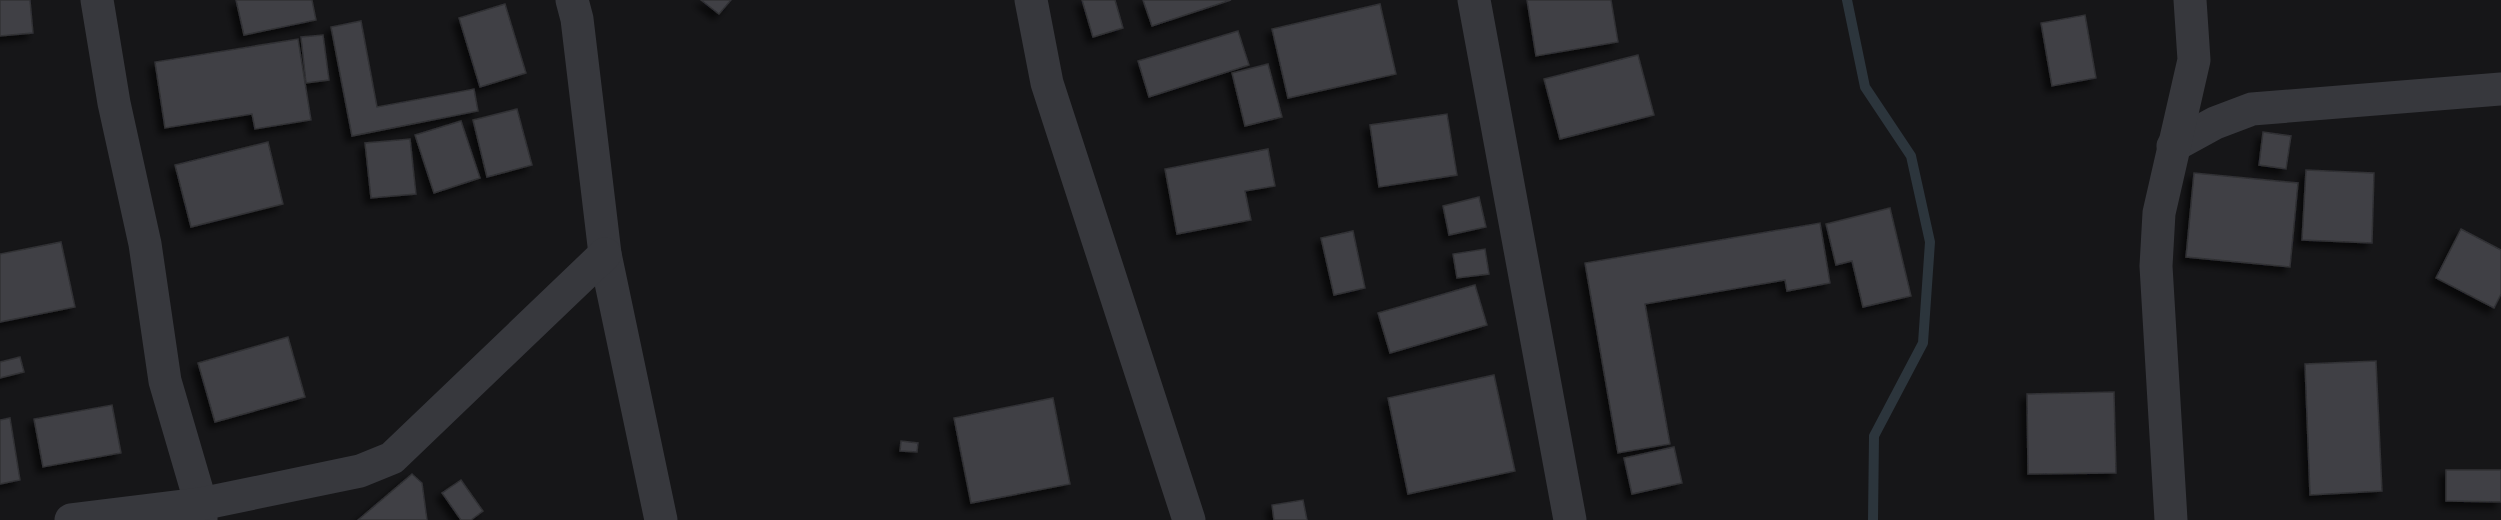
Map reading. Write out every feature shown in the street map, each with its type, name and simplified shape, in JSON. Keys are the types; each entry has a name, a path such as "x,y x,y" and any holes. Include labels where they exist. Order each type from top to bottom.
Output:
{"street":[{"path":"97,0 114,104 145,244 165,381 201,512"},
{"path":"572,0 579,31 605,254 661,520"},
{"path":"1031,0 1047,83 1189,520"},
{"path":"1474,0 1570,520"},
{"path":"2171,520 2156,266 2159,213 2194,60 2190,0"},
{"path":"2173,146 2215,123 2253,109 2501,89"},
{"path":"71,520 201,512 360,471 392,458 605,254"}],"building":[{"path":"0,0 30,0 33,33 0,36"},
{"path":"236,0 312,0 316,20 244,35"},
{"path":"701,0 731,0 719,14"},
{"path":"1082,0 1115,0 1123,28 1093,37"},
{"path":"1143,0 1231,0 1152,26"},
{"path":"1527,0 1611,0 1618,42 1536,56"},
{"path":"505,4 526,73 480,87 459,18"},
{"path":"1380,4 1396,74 1288,98 1272,29"},
{"path":"2085,15 2096,78 2052,86 2041,23"},
{"path":"361,21 377,107 474,89 478,111 352,136 331,27"},
{"path":"1238,31 1249,65 1149,97 1138,61"},
{"path":"323,35 329,80 306,83 301,37"},
{"path":"298,39 311,120 255,129 252,114 165,128 155,62"},
{"path":"1638,55 1654,115 1560,139 1544,79"},
{"path":"1268,64 1282,117 1245,126 1232,73"},
{"path":"517,109 532,165 487,177 473,120"},
{"path":"1447,114 1457,175 1379,187 1370,125"},
{"path":"461,121 480,178 434,193 415,135"},
{"path":"2263,132 2291,136 2286,169 2259,165"},
{"path":"410,139 416,194 371,198 365,143"},
{"path":"268,142 283,204 191,227 175,165"},
{"path":"1268,149 1275,186 1245,191 1251,220 1177,234 1165,169"},
{"path":"2306,170 2374,173 2372,243 2302,240"},
{"path":"2194,173 2298,183 2290,267 2186,257"},
{"path":"1479,197 1486,227 1449,235 1443,206"},
{"path":"1890,208 1911,296 1863,307 1852,261 1836,265 1826,224"},
{"path":"1820,223 1830,283 1787,291 1785,280 1645,304 1670,444 1618,453 1585,263"},
{"path":"2461,229 2501,250 2501,294 2494,308 2436,278"},
{"path":"1353,231 1365,288 1334,295 1321,238"},
{"path":"61,242 75,307 0,322 0,254"},
{"path":"1485,249 1489,274 1457,278 1453,254"},
{"path":"1475,285 1487,325 1390,353 1378,313"},
{"path":"288,337 305,397 215,422 198,363"},
{"path":"20,357 24,372 0,378 0,362"},
{"path":"2376,361 2382,491 2310,495 2305,364"},
{"path":"1494,375 1515,471 1408,494 1388,398"},
{"path":"2114,392 2116,473 2028,474 2027,394"},
{"path":"1053,398 1070,484 971,503 954,418"},
{"path":"112,405 121,453 43,467 34,419"},
{"path":"10,418 20,480 0,484 0,420"},
{"path":"901,441 918,443 917,452 900,451"},
{"path":"1674,447 1682,483 1632,494 1624,458"},
{"path":"2446,470 2501,470 2501,502 2446,501"},
{"path":"412,474 422,483 427,520 358,520"},
{"path":"461,480 483,511 471,520 461,520 442,493"},
{"path":"1303,500 1307,520 1274,520 1272,505"}],"waterway":[{"path":"1847,0 1865,87 1911,156 1930,242 1923,343 1874,436 1873,520"}]}
